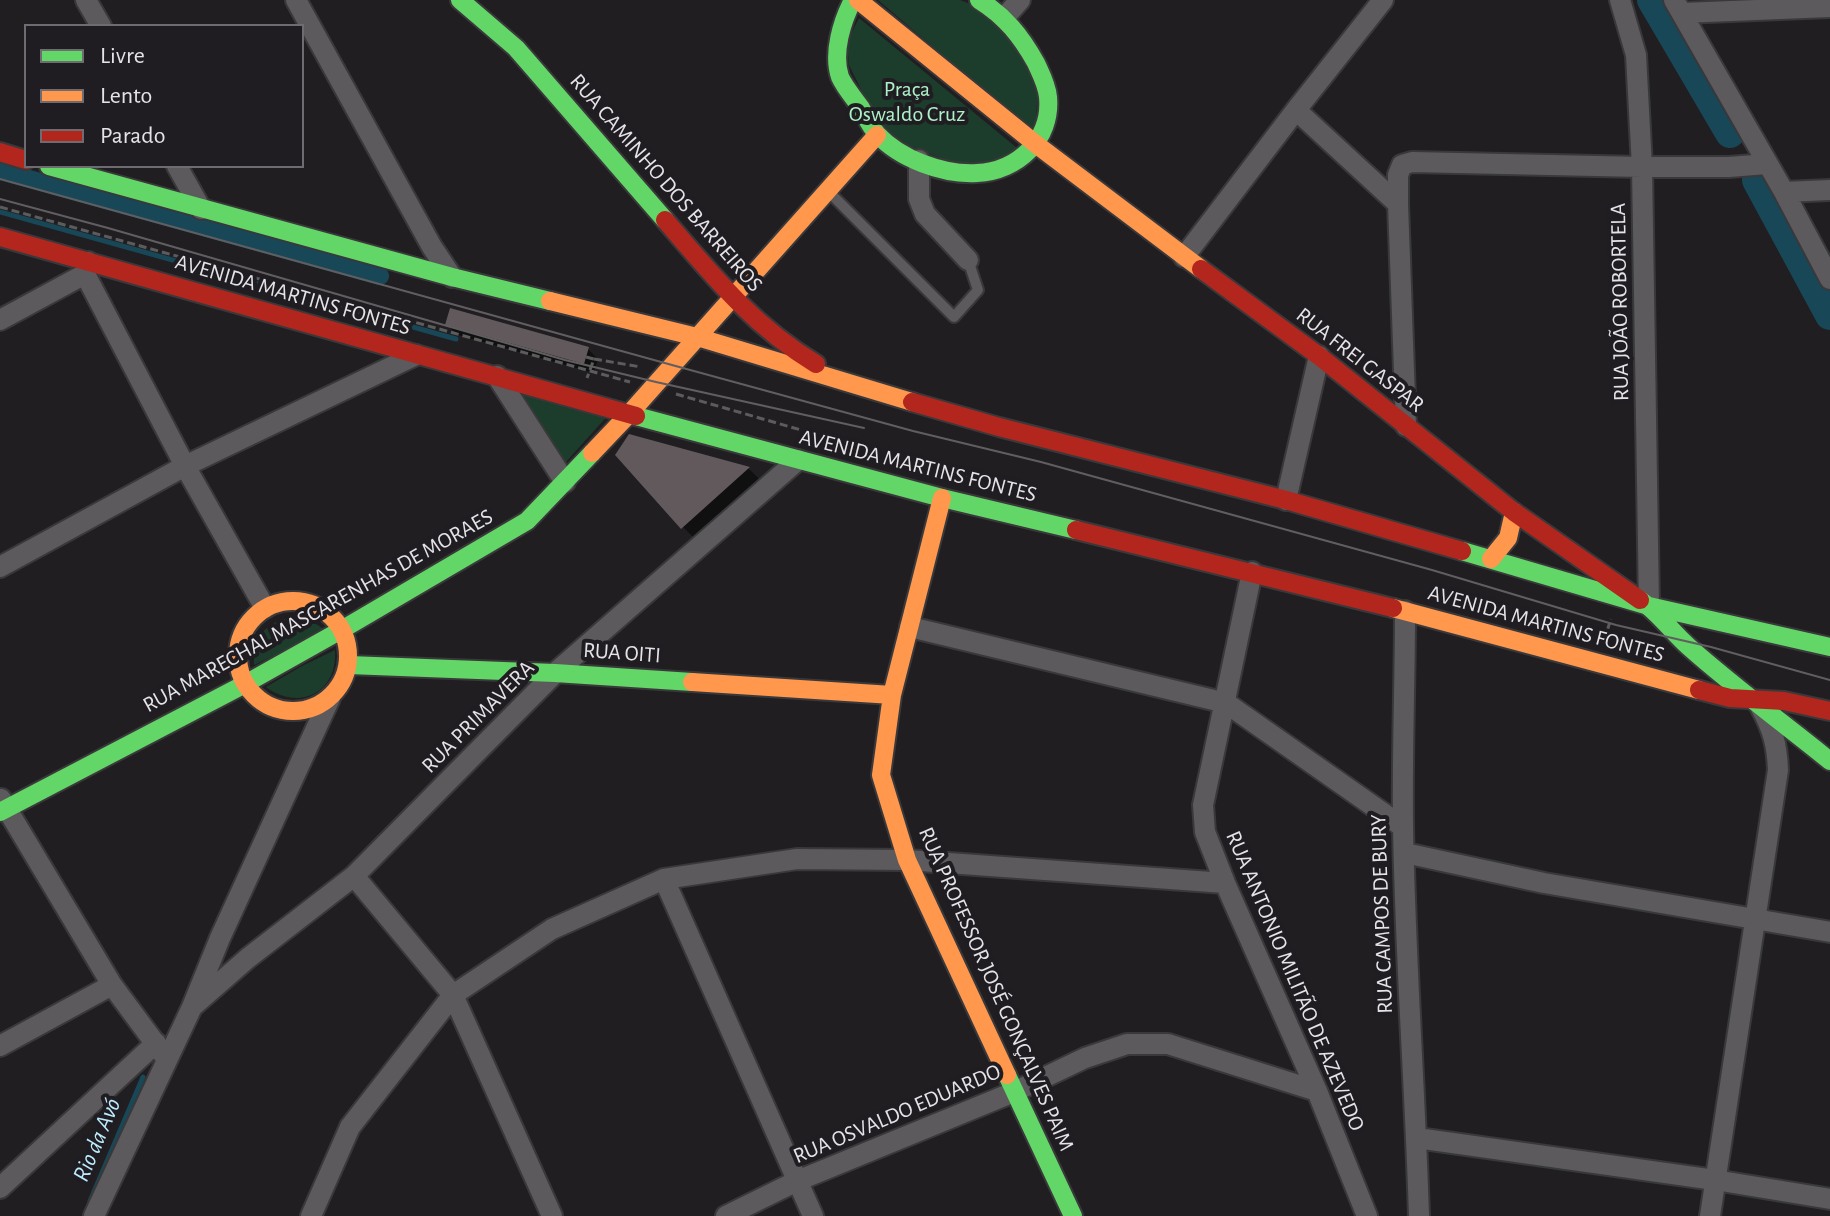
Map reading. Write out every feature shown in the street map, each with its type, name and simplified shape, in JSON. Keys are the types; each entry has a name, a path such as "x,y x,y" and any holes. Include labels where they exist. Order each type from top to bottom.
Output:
{"street":[{"path":"86,0 100,24"},
{"path":"296,0 432,247 452,277"},
{"name":"RUA CAMINHO DOS BARREIROS","path":"460,0 516,48 732,298 788,347 847,384"},
{"path":"855,0 842,20 837,46 840,76 877,135 901,153 935,168 965,174 995,171 1014,163 1037,145 1046,128 1049,97 1042,74 1016,28 979,0"},
{"name":"RUA FREI GASPAR","path":"855,0 1037,145 1319,356 1514,512 1649,606 1691,649 1830,761"},
{"path":"1004,18 1020,0"},
{"path":"1184,257 1383,0"},
{"name":"RUA JOÃO ROBORTELA","path":"1620,0 1636,55 1642,167 1649,606"},
{"path":"1827,4 1678,6 1761,164 1784,192 1830,279"},
{"path":"1296,110 1398,204"},
{"name":"RUA MARECHAL MASCARENHAS DE MORAES","path":"2,806 245,684 527,521 630,413 877,135"},
{"path":"0,152 24,159"},
{"path":"919,160 919,199 925,214 968,260"},
{"path":"1406,426 1398,204 1398,175 1402,165 1412,162 1642,167 1761,164"},
{"name":"AVENIDA MARTINS FONTES","path":"56,168 452,277 697,337 1050,442 1286,500 1649,606 1830,647"},
{"path":"178,168 201,209"},
{"path":"1784,192 1830,190"},
{"name":"AVENIDA MARTINS FONTES","path":"0,237 87,268 942,498 1252,572 1730,698 1790,702 1830,711"},
{"path":"0,320 87,268 185,466 265,608"},
{"path":"0,567 185,466 416,355"},
{"path":"1286,500 1319,356"},
{"path":"497,376 565,482"},
{"name":"RUA PRIMAVERA","path":"192,1007 248,958 354,876 555,673 798,460"},
{"name":"RUA PROFESSOR JOSÉ GONÇALVES PAIM","path":"942,498 892,695 881,775 907,860 1073,1216"},
{"path":"1491,559 1509,540 1514,512"},
{"name":"RUA ANTONIO MILITÃO DE AZEVEDO","path":"1252,572 1203,805 1205,832 1317,1091 1367,1216"},
{"path":"94,1216 161,1051 192,1007 220,938 330,698 342,683 349,665 349,647 343,629 332,615 317,605 300,600 282,601 265,608 251,619 242,633 238,650 239,668 245,684 255,696 284,710 300,711 330,698"},
{"name":"RUA CAMPOS DE BURY","path":"1405,611 1403,827 1408,1008 1419,1216"},
{"path":"910,627 1226,703 1403,827"},
{"name":"RUA OITI","path":"349,665 555,673 892,695"},
{"path":"1710,1216 1778,770 1777,746 1770,724 1757,701"},
{"path":"2,806 112,985 161,1051"},
{"path":"1405,853 1544,883 1830,932"},
{"path":"311,1216 350,1127 453,995 552,929 664,879 797,859 907,860 1225,883"},
{"path":"354,876 453,995 552,1216"},
{"path":"664,879 813,1216"},
{"path":"0,1046 112,985"},
{"name":"RUA OSVALDO EDUARDO","path":"726,1216 797,1181 1014,1092 1085,1058 1127,1044 1168,1044 1317,1091"},
{"path":"0,1188 161,1051"},
{"path":"1417,1138 1830,1199"}],"lane":[{"path":"827,191 954,317 978,290 968,260"}],"path":[{"path":"0,207 1006,489"},
{"path":"586,357 639,368"},
{"path":"588,378 594,359"},
{"path":"1596,644 1603,639 1613,617"}],"green space":[{"name":"Praça Oswaldo Cruz","path":"878,0 960,0 978,7 1001,25 1038,87 1035,134"},
{"name":"Praça Oswaldo Cruz","path":"859,18 1017,148 1013,156 961,166 905,144 877,122 849,65 847,42"},
{"path":"522,393 610,413 564,462"},
{"path":"291,617 310,621 326,631 254,665 258,639 262,633 274,623"},
{"path":"335,650 330,677 314,694 292,698 266,687 302,666"}],"building":[{"path":"450,308 589,347 584,364 445,325"},
{"path":"629,434 750,467 681,529 615,455"}],"waterway":[{"path":"1652,0 1730,133"},
{"path":"0,171 380,276"},
{"path":"1757,180 1830,315"},
{"path":"0,212 456,339"},
{"name":"Rio da Avó","path":"90,1201 143,1077"}],"tram line":[{"path":"0,179 913,431 1041,462 1432,570 1616,625 1830,680"},
{"path":"0,199 565,360 864,428"}],"traffic: fast":[{"path":"460,0 516,48 665,220"},
{"path":"853,0 839,37 838,68 842,81 872,128 887,143 910,158 936,168 964,173 992,171 1019,159 1038,139 1048,112 1046,88 1036,63 1012,27 979,0"},
{"path":"56,168 550,301"},
{"path":"636,416 942,498 1076,530"},
{"path":"0,812 245,684 527,521 592,453"},
{"path":"1462,551 1649,606 1830,647"},
{"path":"1640,600 1706,662 1830,761"},
{"path":"349,665 692,682"},
{"path":"1007,1075 1073,1216"}],"traffic: slow":[{"path":"858,0 1037,145 1201,269"},
{"path":"592,453 877,135"},
{"path":"550,301 697,337 912,402"},
{"path":"942,498 892,695 881,775 907,860 1007,1075"},
{"path":"1491,559 1508,538 1514,512"},
{"path":"293,601 314,605 332,617 344,635 348,656 344,677 332,695 314,707 293,711 272,707 254,695 242,677 238,656 242,635 254,617 272,605 293,601"},
{"path":"1393,608 1699,690"},
{"path":"692,682 892,695"}],"traffic: jam":[{"path":"0,152 24,159"},
{"path":"665,220 753,316 816,364"},
{"path":"0,237 636,416"},
{"path":"1201,269 1319,356 1514,512 1640,600"},
{"path":"912,402 1286,500 1462,551"},
{"path":"1076,530 1393,608"},
{"path":"1699,690 1730,698 1784,701 1830,711"}]}
